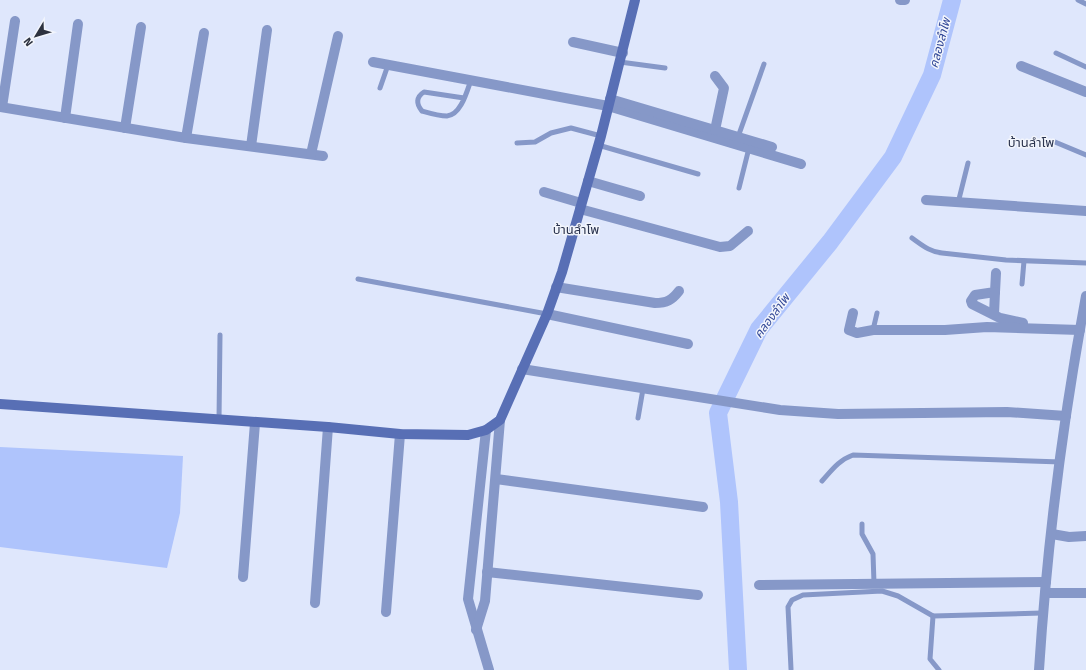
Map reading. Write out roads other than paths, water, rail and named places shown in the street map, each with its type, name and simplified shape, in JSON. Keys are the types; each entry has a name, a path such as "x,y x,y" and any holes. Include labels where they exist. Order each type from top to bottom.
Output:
{"street":[{"path":"476,630 485,601 500,420 547,314 556,287 588,181 622,57 635,0"},
{"path":"900,0 905,0"},
{"path":"15,21 1,107 186,138 323,156"},
{"path":"65,118 78,24"},
{"path":"125,128 142,27"},
{"path":"251,146 267,30"},
{"path":"186,138 204,33"},
{"path":"312,154 338,36"},
{"path":"573,42 622,57"},
{"path":"373,62 609,103 715,130 772,147"},
{"path":"1021,66 1086,92"},
{"path":"715,76 724,88 715,130"},
{"path":"609,103 801,164"},
{"path":"588,181 640,196"},
{"path":"544,192 581,206 720,247 730,246 748,231"},
{"path":"926,200 1086,211"},
{"path":"994,314 996,273"},
{"path":"556,287 655,303 665,303 673,299 679,291"},
{"path":"995,292 975,295 971,301 974,306 1014,322 1080,327"},
{"path":"1039,670 1042,613 1060,462 1086,296"},
{"path":"853,313 850,332 857,333 872,330 945,330 987,327 1080,327"},
{"path":"547,314 688,344"},
{"path":"522,370 780,410 838,414 1007,412 1066,416"},
{"path":"0,404 328,427 400,434 468,436 486,430 500,420"},
{"path":"243,577 255,423"},
{"path":"315,603 328,427"},
{"path":"486,430 468,599 489,670"},
{"path":"386,612 400,434"},
{"path":"496,479 703,507"},
{"path":"1052,534 1069,537 1086,536"},
{"path":"487,572 698,595"},
{"path":"759,584 1046,582"},
{"path":"1045,592 1086,594"}],"lane":[{"path":"1078,0 1086,4"},
{"path":"1056,53 1086,67"},
{"path":"622,57 665,68"},
{"path":"738,137 764,64"},
{"path":"380,88 388,65"},
{"path":"464,98 424,92 420,94 417,99 418,106 422,111 447,116 454,114 459,109 464,98 472,80"},
{"path":"516,143 535,142 551,133 571,128 599,140 698,174"},
{"path":"1055,142 1086,155"},
{"path":"739,188 749,148"},
{"path":"958,203 968,163"},
{"path":"912,238 934,252 1024,261 1086,263"},
{"path":"1022,284 1024,261"},
{"path":"358,279 547,314"},
{"path":"872,330 878,313"},
{"path":"219,420 220,335"},
{"path":"638,418 644,389"},
{"path":"822,481 837,463 852,455 1060,462"},
{"path":"862,524 862,534 872,554 874,583"},
{"path":"791,669 788,607 792,600 803,595 882,591 898,596 933,616 1042,613"},
{"path":"933,616 930,659 939,670"}],"water":[{"path":"0,447 183,456 180,513 167,568 0,547"}],"waterway":[{"name":"คลองลำโพ","path":"738,670 729,502 718,413 759,329 830,242 893,157 932,75 952,0"}],"district":[{"name":"บ้านลำโพ","path":"1031,142"},
{"name":"บ้านลำโพ","path":"576,229"}]}
